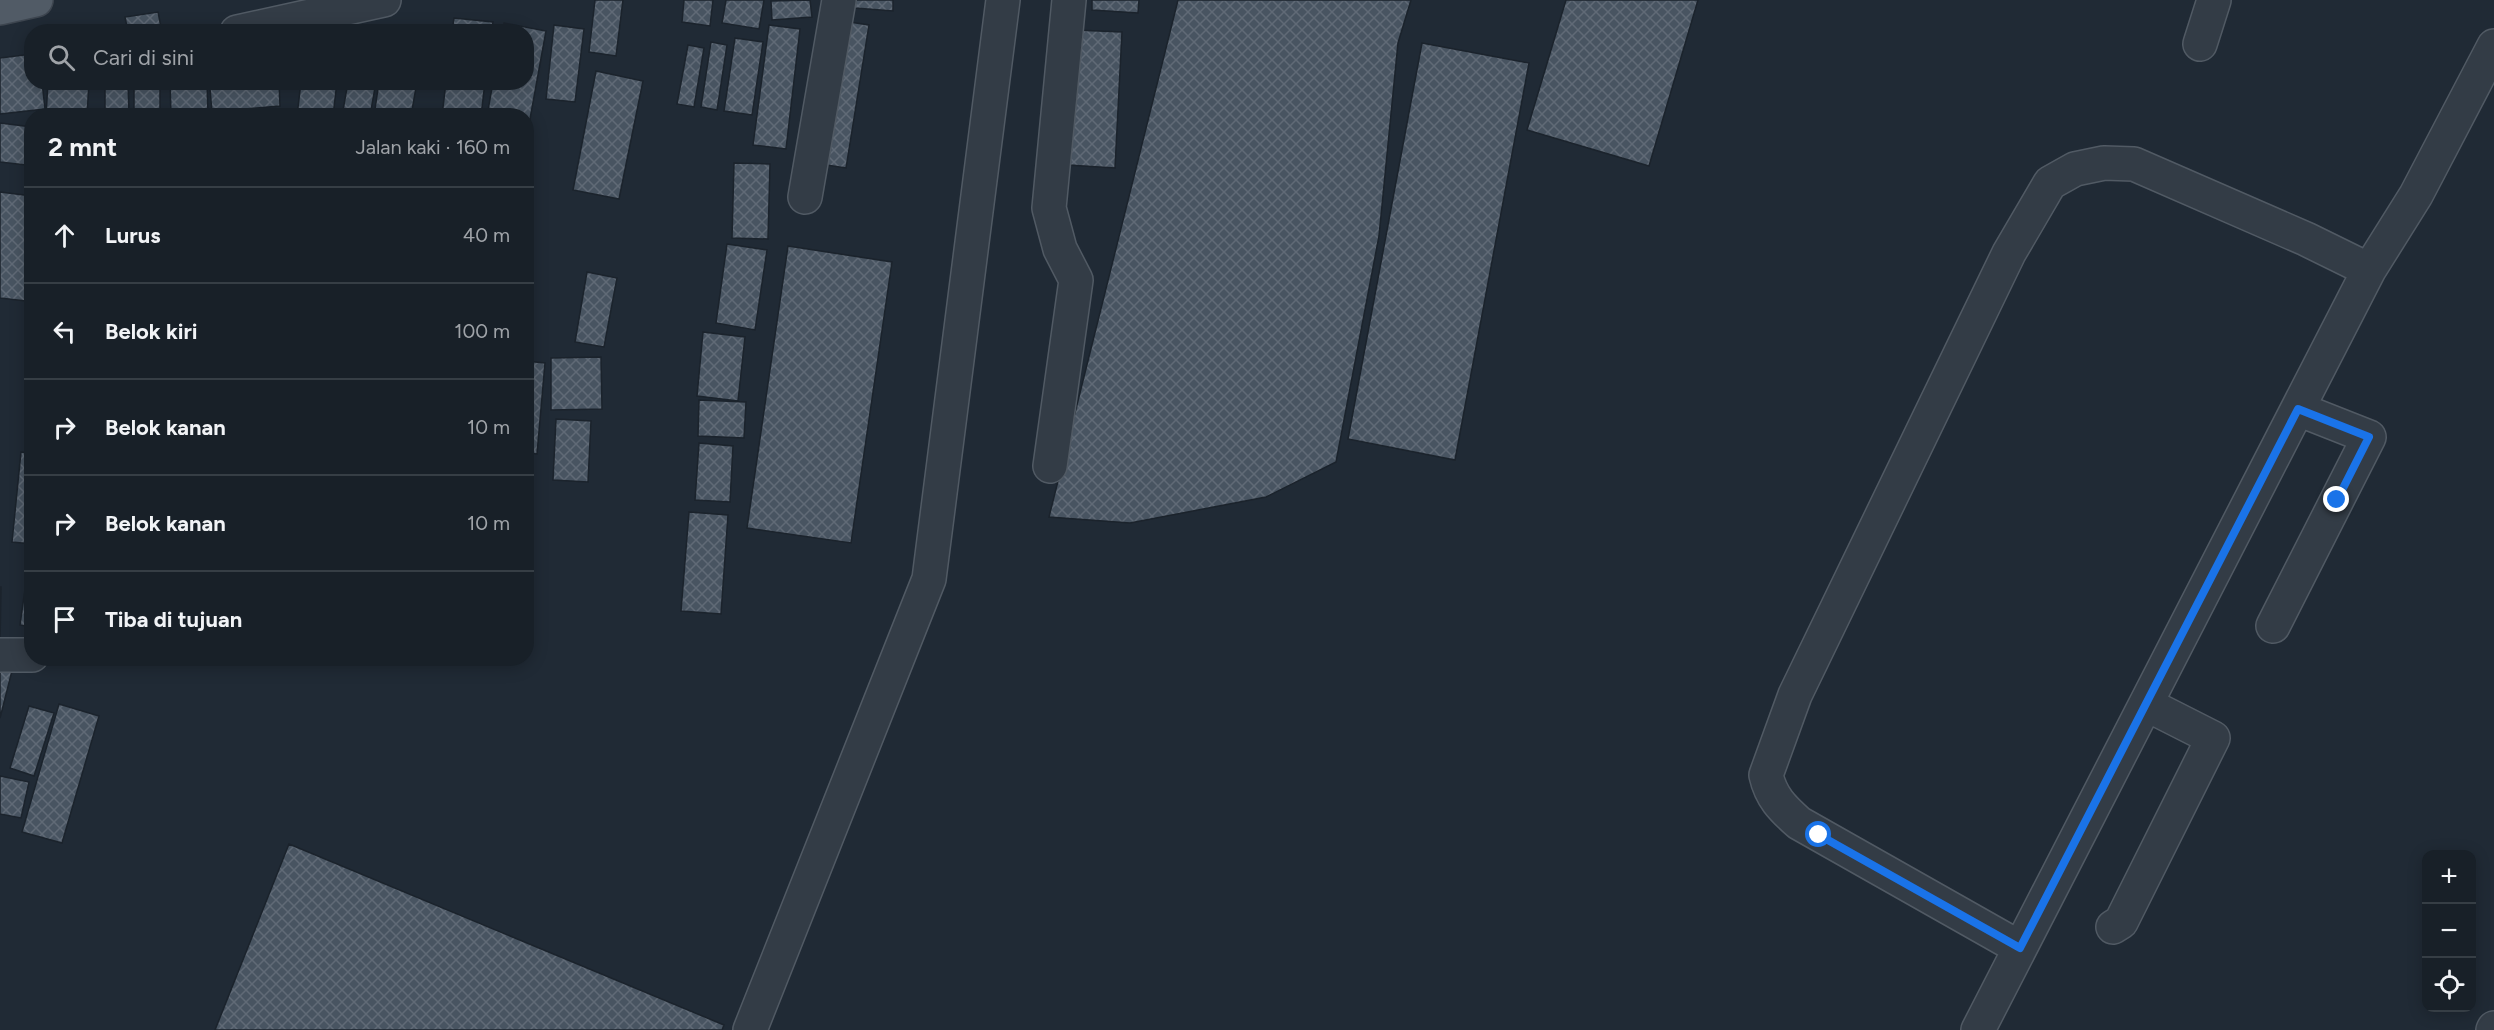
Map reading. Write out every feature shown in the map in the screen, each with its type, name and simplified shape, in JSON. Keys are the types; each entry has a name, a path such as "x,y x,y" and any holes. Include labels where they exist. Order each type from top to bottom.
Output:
{"main road":[{"path":"0,8 36,0"}],"street":[{"path":"274,24 384,0"},
{"path":"805,197 839,0"},
{"path":"750,1030 929,579 1003,0"},
{"path":"1050,466 1076,280 1060,249 1049,208 1069,0"},
{"path":"2200,44 2214,0"},
{"path":"1978,1030 2369,270 2416,195 2494,46"},
{"path":"2020,948 1799,823 1778,805 1769,789 1766,775 1795,694 2009,253 2050,183 2075,169 2104,163 2134,164 2306,239 2369,270"},
{"path":"2273,626 2369,437 2298,409"},
{"path":"0,655 24,655"},
{"path":"2113,927 2121,922 2213,738 2146,705"}],"building":[{"path":"595,0 623,0 616,56 589,52"},
{"path":"684,0 713,0 710,26 682,22"},
{"path":"726,0 764,0 759,29 722,23"},
{"path":"810,0 812,17 772,20 771,1"},
{"path":"856,0 893,0 893,11 855,8"},
{"path":"1092,0 1139,0 1138,13 1092,10"},
{"path":"1178,0 1411,0 1398,43 1379,236 1336,462 1266,497 1130,523 1049,517"},
{"path":"1566,0 1698,0 1649,166 1527,130"},
{"path":"158,12 160,24 126,24 125,17"},
{"path":"454,18 493,22 493,24 453,24"},
{"path":"843,21 869,25 846,168 820,164"},
{"path":"554,25 584,29 575,102 546,99"},
{"path":"769,25 800,29 786,149 753,145"},
{"path":"534,29 546,31 532,108 488,108 492,90 534,90"},
{"path":"1075,30 1122,32 1115,168 1068,165"},
{"path":"735,38 763,42 752,115 724,111"},
{"path":"711,42 727,45 717,110 701,107"},
{"path":"1422,43 1529,63 1455,460 1348,439"},
{"path":"688,45 704,48 694,107 677,104"},
{"path":"24,55 24,90 43,90 45,108 24,108 24,111 0,114 0,58"},
{"path":"596,71 643,81 619,199 573,190"},
{"path":"48,90 89,90 87,108 46,108"},
{"path":"105,90 128,90 129,108 105,108"},
{"path":"134,90 160,90 160,108 134,108"},
{"path":"170,90 207,90 208,108 171,108"},
{"path":"210,90 279,90 280,106 212,108"},
{"path":"300,90 336,90 334,108 298,108"},
{"path":"347,90 375,90 371,108 343,108"},
{"path":"378,90 416,90 412,108 375,108"},
{"path":"445,90 484,90 482,108 443,108"},
{"path":"0,123 24,126 24,165 0,162"},
{"path":"734,163 770,164 768,239 732,238"},
{"path":"0,192 24,195 24,301 0,298"},
{"path":"727,244 767,250 755,330 716,323"},
{"path":"788,246 892,262 851,543 747,528"},
{"path":"587,272 617,278 604,347 575,342"},
{"path":"703,332 745,337 738,401 697,396"},
{"path":"601,357 602,409 551,410 551,358"},
{"path":"534,362 545,363 537,454 534,454"},
{"path":"699,400 746,402 744,438 698,436"},
{"path":"556,419 591,421 588,482 553,480"},
{"path":"699,443 733,446 730,502 695,500"},
{"path":"21,452 24,452 24,543 12,542"},
{"path":"689,512 728,515 721,614 681,611"},
{"path":"0,587 1,587 0,642"},
{"path":"24,597 24,626 20,625"},
{"path":"0,664 13,667 0,718"},
{"path":"59,704 99,716 62,843 22,832"},
{"path":"29,706 54,713 34,776 10,768"},
{"path":"0,776 29,782 21,818 0,814"},
{"path":"289,844 724,1025 722,1030 215,1030"}],"route":[{"path":"1819,835 1961,917 2020,948 2298,409 2369,437 2337,500"}]}
